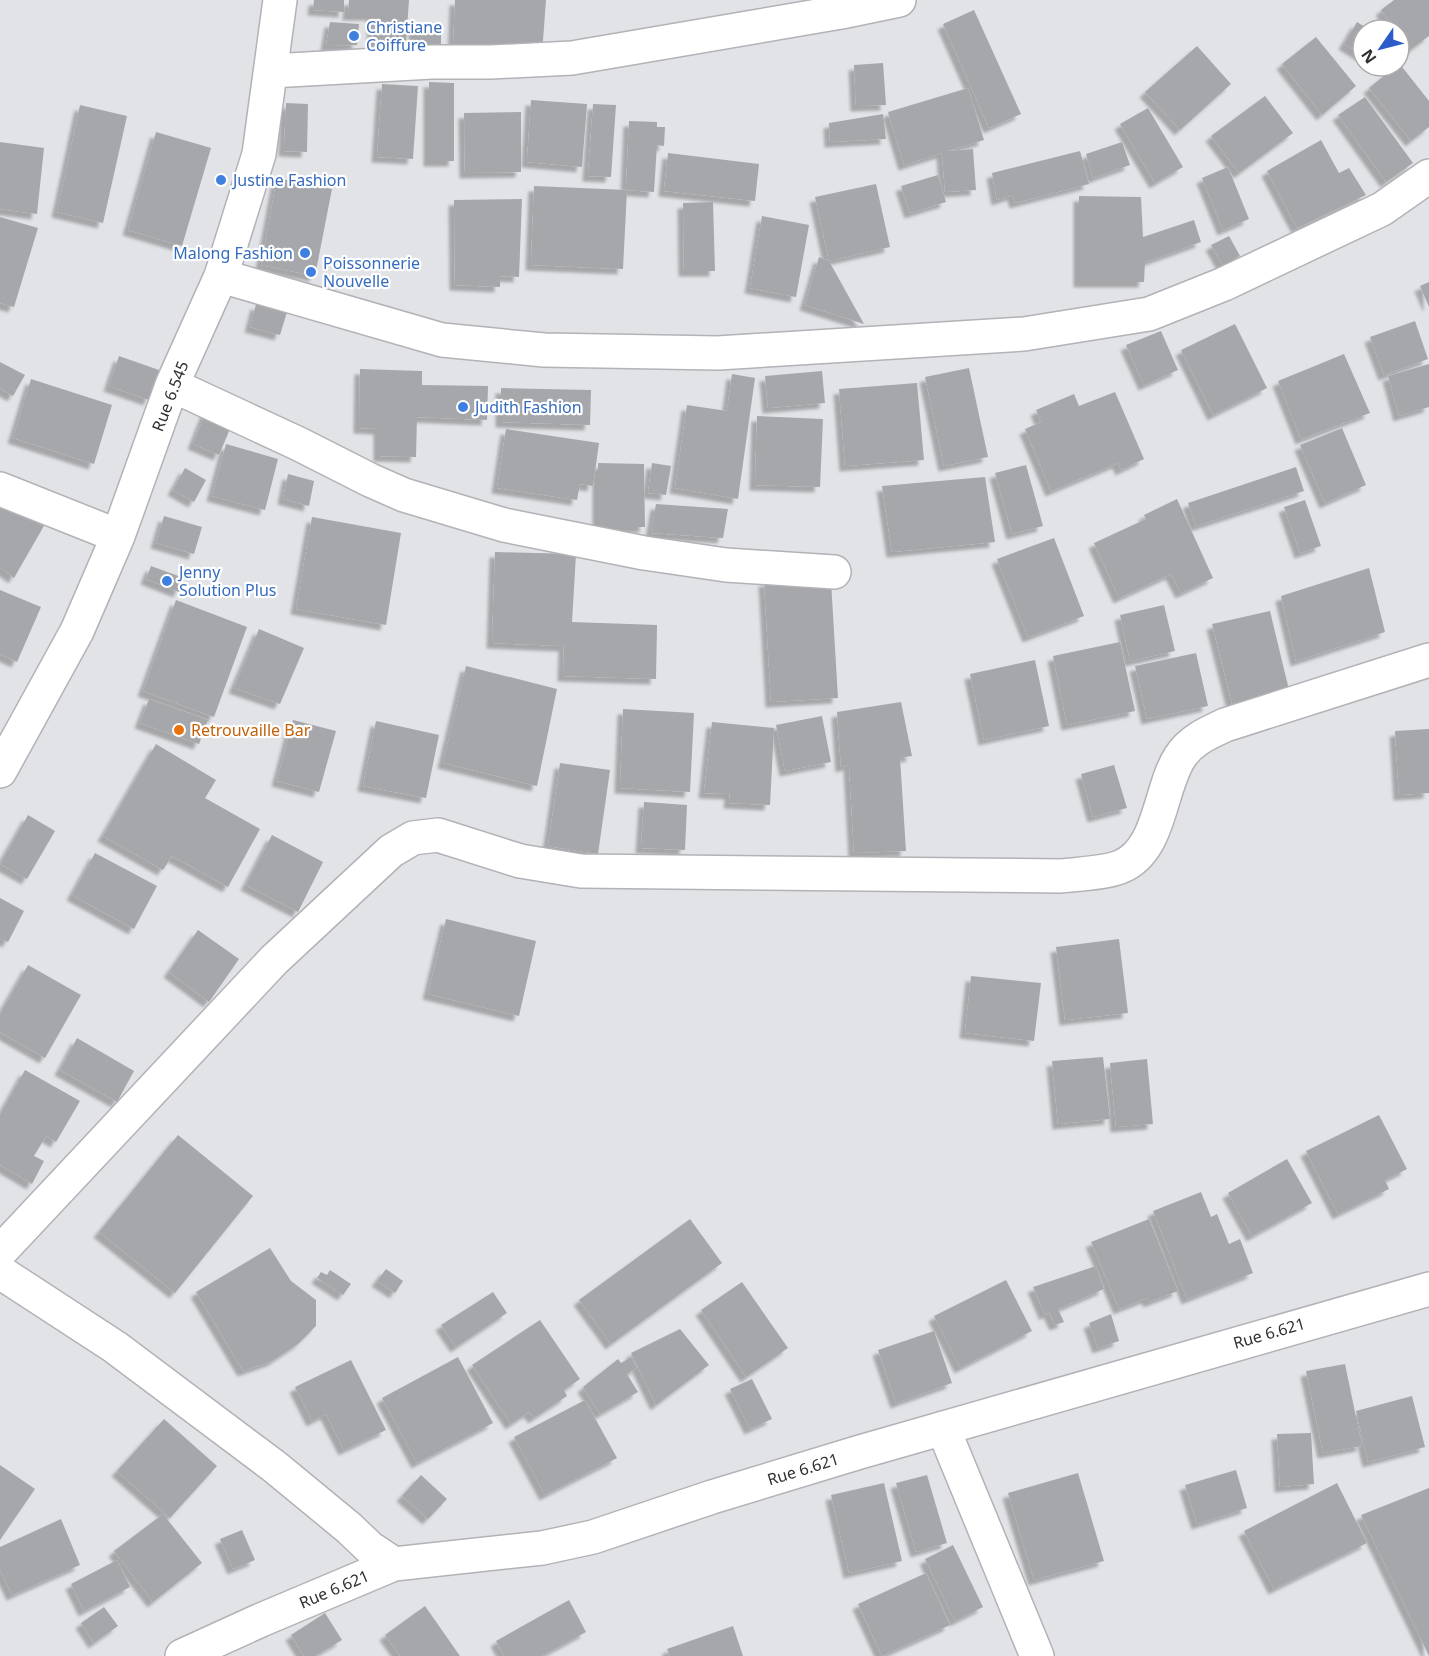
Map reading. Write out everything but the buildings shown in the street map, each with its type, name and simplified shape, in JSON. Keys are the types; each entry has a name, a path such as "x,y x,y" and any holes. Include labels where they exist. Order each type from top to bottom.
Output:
{"street":[{"name":"Rue 6.545","path":"0,771 77,631 118,536 172,385 221,276 258,154 272,71 280,0"},
{"path":"272,71 432,62 572,58 899,0"},
{"path":"221,276 442,340 544,350 718,353 1024,334 1149,314 1224,284 1382,209 1429,176"},
{"path":"172,385 396,491 504,525 644,553 703,562 834,573"},
{"path":"0,489 118,536"},
{"path":"0,1252 274,960 391,851 413,838 438,835 520,861 581,871 1061,876 1120,867 1140,855 1156,821 1180,757 1195,740 1225,725 1429,660"},
{"path":"0,1272 115,1347 274,1467 370,1548 394,1564"},
{"name":"Rue 6.621","path":"183,1656 251,1624 394,1564 542,1548 593,1537 712,1497 943,1428 1429,1289"},
{"path":"943,1428 1037,1656"}],"place":[{"name":"Christiane Coiffure","path":"354,36"},
{"name":"Justine Fashion","path":"221,180"},
{"name":"Malong Fashion","path":"305,253"},
{"name":"Poissonnerie Nouvelle","path":"311,272"},
{"name":"Judith Fashion","path":"463,407"},
{"name":"Jenny Solution Plus","path":"167,581"},
{"name":"Retrouvaille Bar","path":"179,730"}]}
